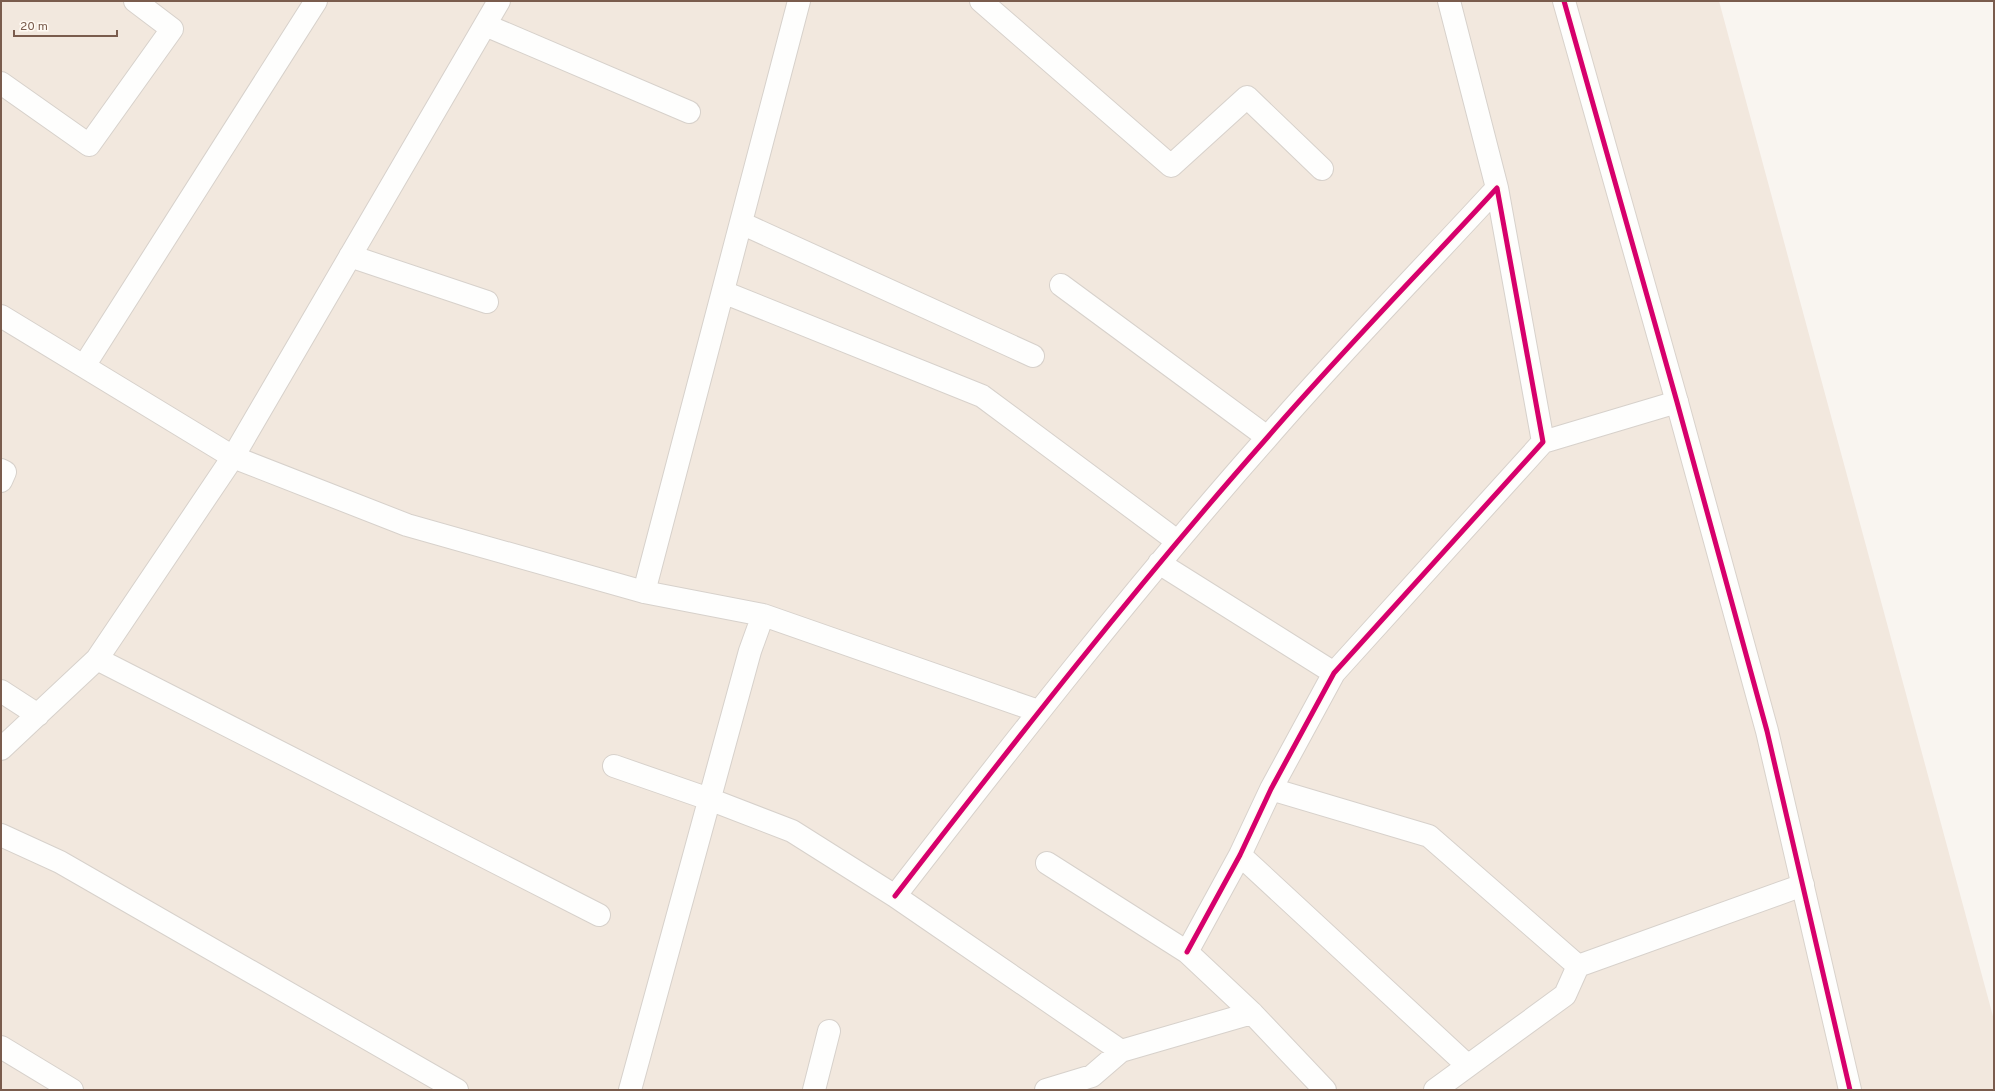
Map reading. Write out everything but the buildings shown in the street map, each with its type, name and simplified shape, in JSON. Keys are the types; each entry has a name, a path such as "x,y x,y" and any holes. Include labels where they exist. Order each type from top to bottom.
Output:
{"street":[{"path":"3,90 89,146 172,29 135,1"},
{"path":"84,366 316,1"},
{"path":"1,749 97,659 233,457 499,1"},
{"path":"644,592 799,1"},
{"path":"1449,1 1497,188 1543,442"},
{"path":"1564,1 1677,402 1767,731 1850,1090"},
{"path":"993,4 1171,166 1247,97 1322,169"},
{"path":"485,25 689,112"},
{"path":"895,896 1038,711 1177,541 1267,437 1497,188"},
{"path":"741,223 1033,356"},
{"path":"350,256 487,302"},
{"path":"1061,285 1267,437"},
{"path":"723,292 982,396 1177,541"},
{"path":"1,316 233,457 407,525 644,592 763,616 1038,711"},
{"path":"1188,952 1240,855 1271,789 1334,673 1543,442 1677,402"},
{"path":"1,470 5,472 1,481"},
{"path":"1159,563 1334,673"},
{"path":"630,1090 750,651 763,616"},
{"path":"97,659 599,915"},
{"path":"1,691 38,715"},
{"path":"614,766 709,799 792,831 895,896 1122,1051"},
{"path":"1271,789 1429,836 1578,966"},
{"path":"1,835 60,862 456,1090"},
{"path":"1240,855 1467,1065"},
{"path":"1047,863 1188,952 1252,1013 1325,1090"},
{"path":"1434,1090 1565,995 1578,966 1803,885"},
{"path":"1046,1090 1099,1083 1122,1051 1252,1013"},
{"path":"814,1090 828,1031"},
{"path":"1,1046 72,1090"}],"shaded area":[{"path":"1,1 1719,1 1994,1020 1994,1090 1,1090"}],"cycle path":[{"path":"1564,1 1677,402 1767,731 1850,1090"},
{"path":"895,896 1077,664 1218,494 1322,375 1497,188 1543,442 1334,673 1271,789 1240,855 1187,952"}]}
